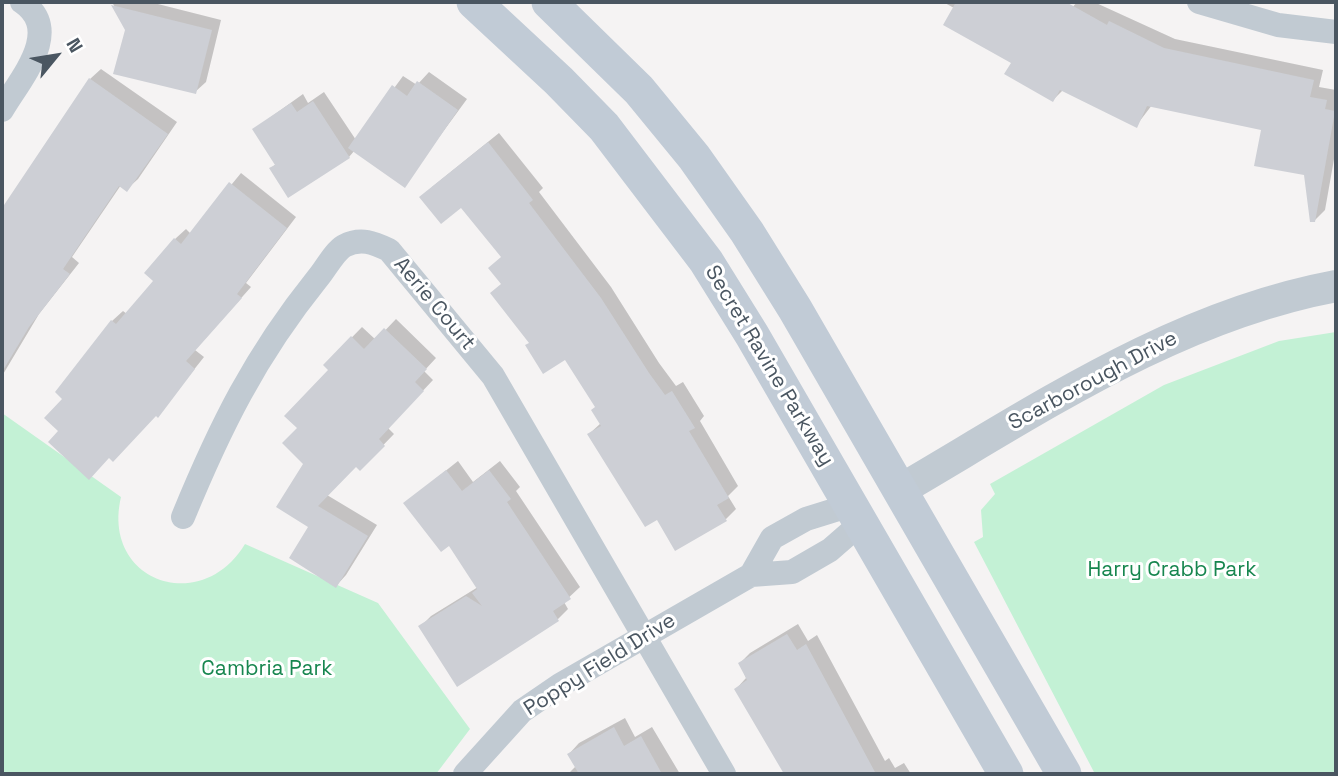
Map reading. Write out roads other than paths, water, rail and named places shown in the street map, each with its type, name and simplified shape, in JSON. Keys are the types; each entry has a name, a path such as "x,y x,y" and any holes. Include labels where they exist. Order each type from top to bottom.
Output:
{"main road":[{"name":"Secret Ravine Parkway","path":"474,2 568,90 604,128 655,191 713,271 1006,774"},
{"path":"549,2 639,90 694,157 796,309 1064,774"},
{"path":"856,514 900,489"}],"street":[{"path":"2,110 36,56 41,39 38,21 22,2"},
{"path":"1199,2 1278,25 1336,32"},
{"name":"Aerie Court","path":"183,517 213,444 248,376 343,246 367,240 390,250 493,376 724,774"},
{"name":"Scarborough Drive","path":"900,489 1166,339 1282,298 1336,286"},
{"path":"751,575 772,538 806,519 856,514"},
{"name":"Poppy Field Drive","path":"465,774 522,711 560,685 751,575 792,572 830,550 856,514"}],"park label":[{"name":"Harry Crabb Park","path":"1172,570"},
{"name":"Cambria Park","path":"267,669"}]}
